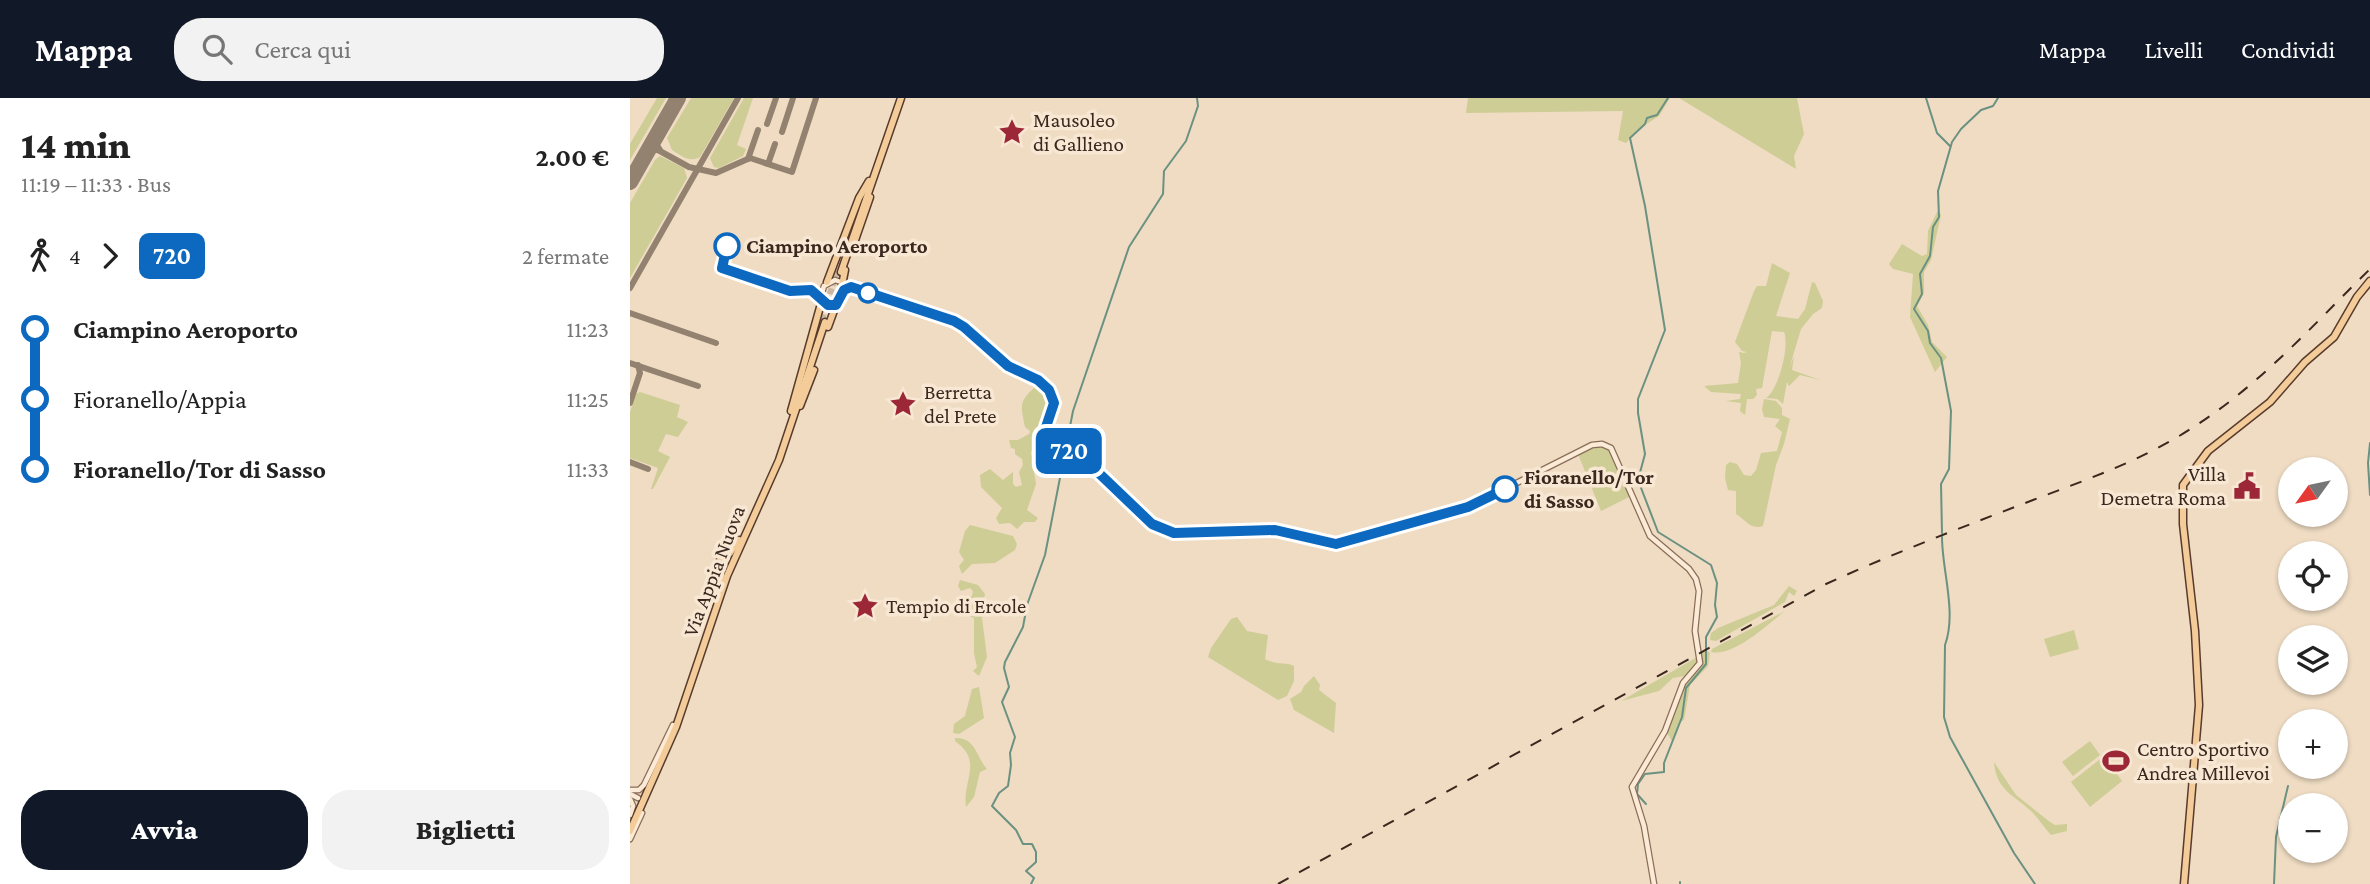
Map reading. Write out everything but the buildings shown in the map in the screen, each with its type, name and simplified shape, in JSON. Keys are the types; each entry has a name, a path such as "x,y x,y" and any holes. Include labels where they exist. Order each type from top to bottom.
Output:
{"main road":[{"path":"839,271 900,98"},
{"path":"827,282 860,197 870,182"},
{"path":"842,288 869,203 870,182"},
{"path":"2184,884 2199,705 2195,627 2183,524 2183,485 2208,451 2270,402 2305,362 2334,337 2357,297 2370,281"},
{"path":"791,418 822,300"},
{"path":"791,418 805,396 836,305"},
{"name":"Via Appia Nuova","path":"630,817 673,725 716,599 776,458 824,321"},
{"name":"Via Appia Nuova","path":"630,831 676,727 727,576 779,460 791,418"},
{"path":"716,599 721,574 719,561 730,553 740,538"}],"street":[{"path":"835,280 842,288 836,305 828,305 822,300 822,290 827,282 835,280"},
{"path":"842,288 851,287 959,324 1008,366 1038,380 1049,390 1054,403 1048,417 1047,432 1060,448 1084,458 1145,517 1163,530 1181,533 1275,530 1331,544 1470,506 1590,446 1600,443 1610,447 1615,453 1650,536 1691,571 1698,589 1695,631 1700,663 1684,681 1665,731 1632,785 1644,826 1654,884"},
{"path":"630,794 643,786 673,725"},
{"path":"630,794 638,798"},
{"path":"630,794 633,805 630,817"},
{"path":"630,839 642,813"}],"shaded area":[{"path":"657,98 666,98 630,160 630,144"},
{"path":"691,98 734,98 700,157 692,159 672,150 667,138"},
{"path":"744,98 753,98 737,145 746,149 743,156 719,168 714,167 710,158"},
{"path":"1468,98 1670,98 1659,116 1637,130 1626,143 1618,140 1623,111 1466,113"},
{"path":"1679,98 1797,98 1804,134 1794,156 1796,169"},
{"path":"660,156 684,168 687,178 630,278 630,203"},
{"path":"1938,210 1941,215 1931,260 1924,272 1924,293 1917,306 1928,325 1932,342 1947,357 1935,372 1910,317 1913,274 1893,269 1889,264 1902,244 1922,256 1927,254 1928,231"},
{"path":"1772,263 1790,273 1776,316 1798,319 1805,309 1812,282 1823,301 1822,308 1813,314 1801,329 1789,369 1794,356 1792,370 1820,380 1800,375 1789,386 1787,382 1783,404 1777,399 1766,398 1779,378 1785,347 1784,332 1772,331 1762,388 1756,389 1757,395 1753,399 1747,399 1745,415 1740,411 1741,403 1726,401 1740,399 1741,394 1711,392 1704,386 1738,383 1741,363 1739,352 1747,352 1742,351 1735,342 1754,291 1757,286 1766,286"},
{"path":"1034,383 1047,394 1050,405 1043,436 1031,452 1036,484 1027,510 1038,518 1035,522 1024,522 1017,529 1010,523 999,524 996,518 1002,508 981,487 980,475 990,469 1003,480 1013,472 1013,484 1016,487 1022,485 1019,472 1023,465 1022,459 1015,454 1009,440 1018,440 1029,434 1030,431 1025,427 1022,405 1035,387"},
{"path":"640,392 680,405 677,417 688,422 678,437 666,434 658,451 670,457 653,489 658,468 630,458 630,412 636,394"},
{"path":"1764,399 1776,401 1782,408 1782,415 1790,419 1776,465 1763,526 1759,527 1751,526 1736,514 1736,491 1728,490 1725,478 1726,465 1730,462 1737,464 1744,475 1751,476 1756,470 1761,453 1777,451 1782,432 1775,426 1780,419 1764,417"},
{"path":"1600,446 1612,452 1631,496 1601,511 1578,454"},
{"path":"970,525 1013,536 1017,544 1015,550 995,563 972,564 962,574 959,566 964,560 959,552 965,531"},
{"path":"960,580 978,585 985,594 981,610 987,657 979,676 973,671 977,667 974,653 974,618 962,613 960,606 965,599 972,596 973,591 970,588 961,591 958,586"},
{"path":"1789,586 1797,591 1794,596 1789,592 1785,602 1716,641 1710,640 1711,633 1718,628 1774,605"},
{"path":"1785,611 1740,645 1730,650 1711,652 1712,649"},
{"path":"1237,617 1247,631 1268,635 1265,659 1294,666 1294,681 1287,696 1278,700 1208,657 1231,619"},
{"path":"2074,630 2079,649 2050,657 2044,639"},
{"path":"1706,650 1710,653 1708,666 1690,685 1684,720 1680,722 1669,750 1672,741 1667,733 1684,685 1701,664 1701,653"},
{"path":"1699,656 1699,662 1685,676 1673,678 1659,691 1621,701"},
{"path":"1314,676 1320,685 1319,690 1336,703 1334,733 1294,710 1290,699 1301,692"},
{"path":"979,687 984,718 959,734 953,733 954,724 965,716 972,689"},
{"path":"955,738 971,744 987,769 980,772 974,797 966,807 970,764 964,749"},
{"path":"2090,741 2100,755 2073,776 2062,762"},
{"path":"2104,756 2122,781 2090,807 2071,782"},
{"path":"1994,762 2016,795 2055,825 2067,824 2067,831 2051,835 2027,807 2003,787"}],"waterway":[{"path":"1031,884 1034,878 1026,871 1036,862 1036,852 1032,844 1023,844 1016,830 992,806 999,793 1008,786 1010,753 1015,737 1002,702 1009,687 1005,662 1023,627 1027,605 1045,555 1073,411 1129,247 1163,194 1164,171 1186,141 1198,106 1197,98"},
{"path":"1646,804 1637,794 1638,784 1645,774 1664,772 1664,763 1682,717 1686,688 1706,664 1706,637 1717,617 1717,583 1711,565 1658,532 1638,480 1645,454 1638,399 1665,330 1645,206 1630,138 1645,124 1647,118 1657,115 1668,98"},
{"path":"1926,98 1937,133 1950,146"},
{"path":"1942,533 1941,484 1949,469 1951,411 1941,358 1930,343 1928,331 1914,309 1922,294 1920,274 1930,256 1933,227 1939,217 1938,191 1952,142 1961,129 1981,110 1993,106 1998,98"},
{"path":"2370,443 2370,495"},
{"path":"1942,537 1950,619 1945,645 1944,717 1950,737 2014,853 2035,884"},
{"path":"2274,884 2276,837 2288,786"}],"taxiway":[{"path":"630,288 738,98"},
{"path":"767,124 776,98"},
{"path":"782,132 793,98"},
{"path":"645,156 652,150 658,150 689,167 716,173 750,158 792,172 816,98"},
{"path":"748,159 758,130"},
{"path":"658,134 655,142 660,150"},
{"path":"768,164 775,144"},
{"path":"630,313 716,343"},
{"path":"630,363 698,386"},
{"path":"630,403 640,373 638,365"},
{"path":"630,462 648,469"}],"runway":[{"path":"630,182 678,98"}],"tunnel":[{"path":"822,320 837,271"}],"railway":[{"path":"1278,884 1826,584 2154,450 2217,411 2263,374 2370,269"}],"bus line":[{"name":"720","path":"727,246 722,268 790,291 811,290 828,305 840,302 842,292 851,287 954,321 964,327 1008,366 1038,380 1049,390 1054,403 1046,427 1055,444 1081,456 1152,524 1163,530 1181,533 1275,530 1322,543 1336,544 1468,507 1505,489"}],"place":[{"name":"Mausoleo di Gallieno","path":"1012,132"},
{"name":"Ciampino Aeroporto","path":"727,246"},
{"name":"Berretta del Prete","path":"903,404"},
{"name":"Villa Demetra Roma","path":"2247,486"},
{"name":"Fioranello/Tor di Sasso","path":"1505,489"},
{"name":"Tempio di Ercole","path":"865,606"},
{"name":"Centro Sportivo Andrea Millevoi","path":"2116,761"}]}
